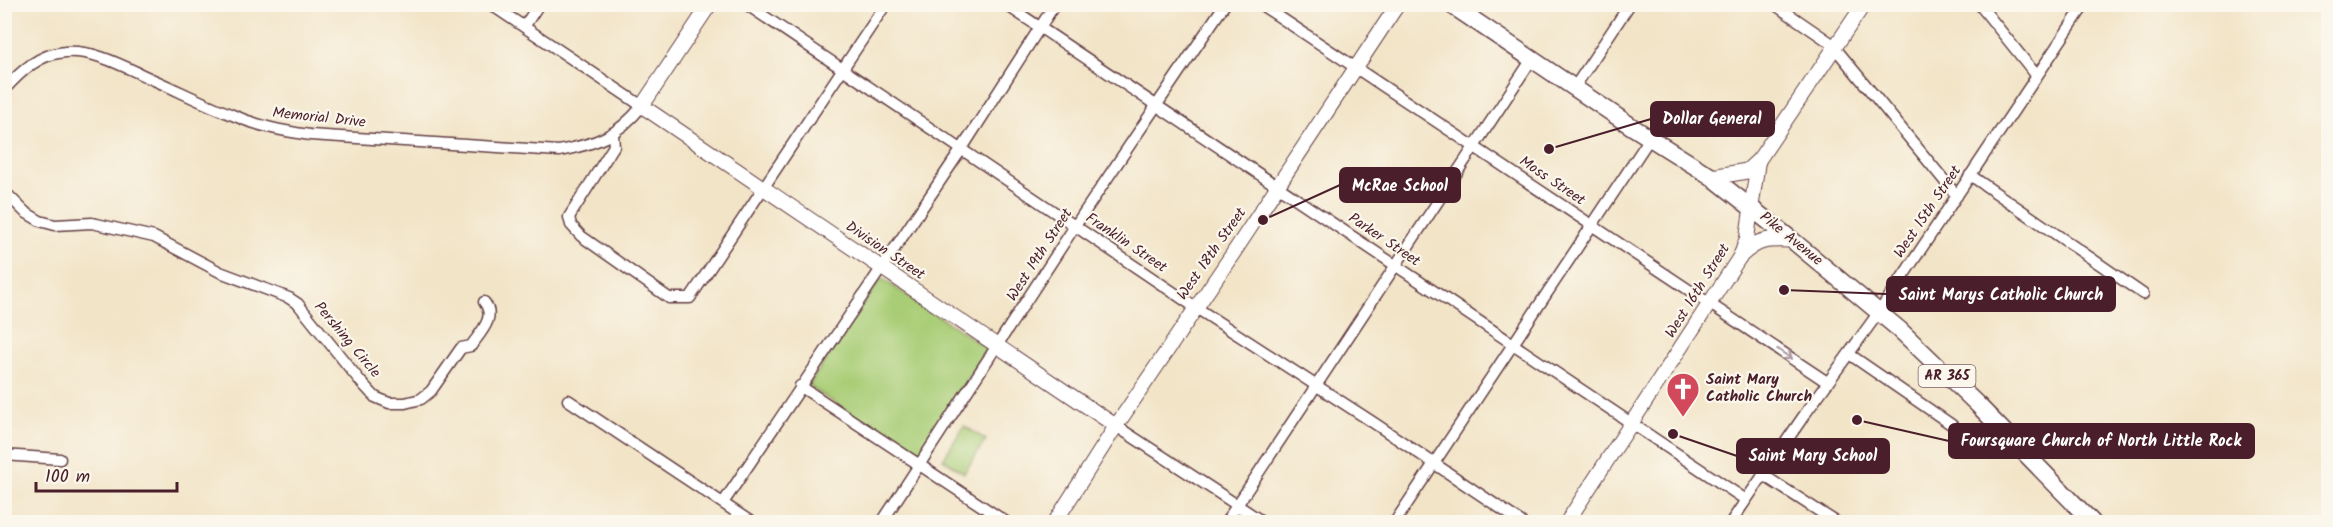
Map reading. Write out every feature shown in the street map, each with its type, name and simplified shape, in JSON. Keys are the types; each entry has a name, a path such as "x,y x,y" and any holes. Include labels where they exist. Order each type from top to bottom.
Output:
{"main road":[{"name":"Pike Avenue","path":"1450,4 1712,177 1792,240 1878,312 1978,405 2092,522"},
{"path":"1712,177 1747,171 1758,161"},
{"path":"1741,255 1758,242 1768,239 1792,240"}],"street":[{"name":"Division Street","path":"490,4 1116,426 1263,522"},
{"path":"524,27 539,4"},
{"path":"642,106 710,4"},
{"name":"Franklin Street","path":"746,4 1195,307 1521,522"},
{"path":"613,135 614,146 569,217 571,225 581,236 656,291 669,298 690,298 886,4"},
{"name":"Parker Street","path":"1005,4 1746,500"},
{"path":"723,503 961,150 1055,4"},
{"name":"West 19th Street","path":"882,522 1075,226 1225,4"},
{"name":"Moss Street","path":"1260,4 1827,382"},
{"name":"West 18th Street","path":"1055,522 1116,426 1278,187 1398,4"},
{"path":"1574,87 1630,4"},
{"path":"1774,4 1834,47 1957,196"},
{"name":"West 16th Street","path":"1567,522 1741,255 1747,238 1758,161 1864,4"},
{"path":"1979,4 2037,76"},
{"name":"West 15th Street","path":"1731,522 1878,312 2085,4"},
{"name":"Memorial Drive","path":"4,90 18,74 48,56 64,52 80,52 113,62 262,127 310,135 559,151 586,146 613,135 632,119 642,106"},
{"path":"1226,522 1532,59"},
{"path":"1395,522 1650,138"},
{"path":"1970,175 2143,294"},
{"name":"Pershing Circle","path":"4,191 25,213 40,221 55,225 92,223 154,237 220,272 289,298 298,304 375,397 389,403 405,404 421,399 431,391 461,348 471,346 489,317 489,309 484,302"},
{"path":"1849,354 1952,425"},
{"path":"801,386 1006,522"},
{"path":"568,400 751,522"},
{"path":"4,454 60,459"},
{"path":"1763,475 1836,522"}],"green space":[{"path":"881,278 985,347 986,351 916,455 811,388 810,383"},
{"path":"964,426 986,440 964,473 943,459"}],"place":[{"name":"Dollar General","path":"1549,149"},
{"name":"McRae School","path":"1263,220"},
{"name":"Saint Marys Catholic Church","path":"1784,290"},
{"name":"Saint Mary Catholic Church","path":"1683,418"},
{"name":"Foursquare Church of North Little Rock","path":"1857,420"},
{"name":"Saint Mary School","path":"1673,434"}]}
